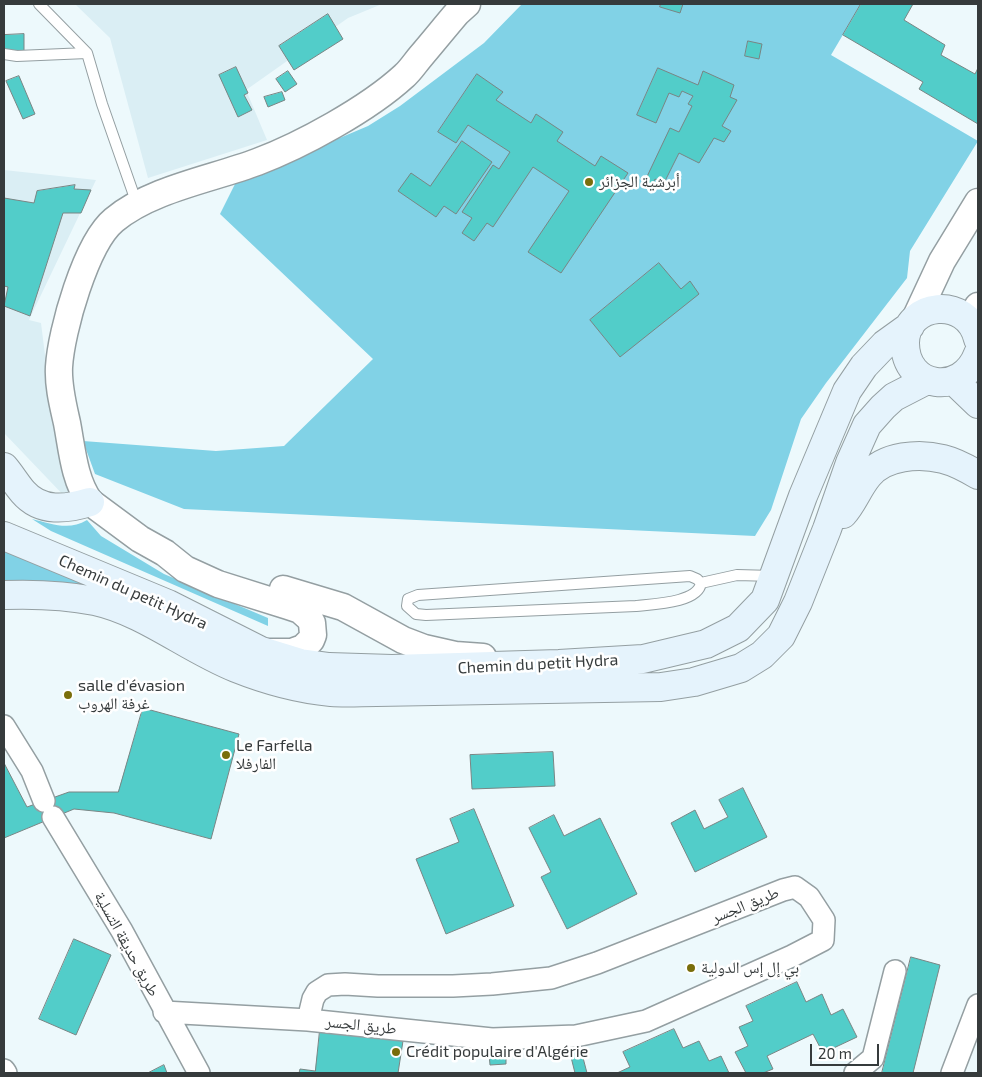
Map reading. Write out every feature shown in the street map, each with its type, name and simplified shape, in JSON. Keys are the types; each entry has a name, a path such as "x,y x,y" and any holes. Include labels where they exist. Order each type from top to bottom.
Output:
{"main road":[{"path":"938,308 962,314 972,323 978,342 973,366 965,375 954,381 941,383 927,380 914,371 906,357 905,340 913,322 926,312 938,308"},
{"name":"Chemin du petit Hydra","path":"4,536 168,604 261,651 300,663 360,669 466,668 643,659 706,644 738,628 765,600 803,496 848,391 864,366 885,344 913,322"},
{"name":"Chemin du petit Hydra","path":"4,595 64,596 96,601 148,622 234,667 269,680 331,692 661,687 694,682 741,668 762,655 781,636 798,602 827,529 850,463 867,425 894,397 927,380"},
{"path":"954,381 978,404"},
{"path":"827,529 846,511 869,474 881,465 898,458 918,456 943,459 978,475"},
{"path":"4,467 29,498 44,506 62,509 90,502"}],"street":[{"path":"261,651 292,652 303,648 311,640 314,628 312,623 300,610 218,584 185,569 165,553 140,539 90,502 84,495 75,465 60,390 59,369 60,349 77,289 97,241 112,221 137,204 199,180 258,161 333,124 367,104 404,76 457,12 467,4"},
{"path":"913,322 942,261 978,202"},
{"path":"978,306 978,342"},
{"path":"165,553 343,607 403,640 424,648 455,655 559,664"},
{"name":"طريق حديقة التسلية","path":"4,726 32,772 48,809 122,931 164,1012 199,1073"},
{"name":"طريق الجسر","path":"164,1012 308,1020 492,1039 576,1036 646,1021 792,956 824,940 824,920 809,897 795,887 782,890 597,963 552,978 453,986 328,985 317,992 313,999 308,1020"},
{"path":"855,1073 873,1058 896,971"},
{"path":"952,1073 978,1005"}],"lane":[{"path":"39,4 87,53 102,104 137,204"},
{"path":"4,54 17,56 87,53"},
{"path":"701,583 737,575 774,576"},
{"path":"690,576 701,583 698,592 687,597 669,602 628,606 421,615 412,612 407,606 408,599 427,594 690,576"}],"shaded area":[{"path":"75,4 382,4 348,18 246,90 267,140 148,178 110,38"},
{"path":"522,4 861,4 831,55 978,141 910,251 907,278 826,383 801,419 771,510 755,536 184,509 95,474 83,441 216,451 284,446 373,359 220,214 236,182 368,126 400,106 484,43"},
{"path":"4,170 96,180 29,320 41,323 49,387 77,493 69,501 4,433"},
{"path":"32,519 67,526 87,520 101,536 164,574 268,618 268,626 51,531"},
{"path":"4,542 138,600 4,586"}],"building":[{"path":"661,4 683,4 680,13 660,7"},
{"path":"861,4 913,4 904,20 945,45 941,55 975,74 978,68 978,124 919,89 923,82 843,35"},
{"path":"328,14 343,39 294,70 279,46"},
{"path":"24,34 24,51 4,52 4,35"},
{"path":"748,41 762,44 759,59 745,56"},
{"path":"236,67 248,93 244,95 252,110 238,117 219,75"},
{"path":"658,68 698,85 703,71 734,85 730,97 737,100 722,126 731,131 724,142 714,138 699,163 679,153 664,183 655,179 651,188 643,185 670,128 679,132 692,106 688,104 693,96 682,91 679,97 669,93 656,123 637,115"},
{"path":"288,71 297,84 285,92 276,79"},
{"name":"أبرشية الجزائر","path":"477,74 503,92 496,100 531,123 536,114 563,132 557,141 595,166 601,156 628,173 561,273 528,252 569,191 533,167 493,227 487,223 474,241 462,233 472,218 462,212 493,165 499,169 510,152 468,125 456,143 438,132"},
{"path":"19,76 35,114 23,119 6,81"},
{"path":"282,92 285,100 268,107 264,97"},
{"path":"462,141 492,162 456,214 444,206 436,217 398,191 411,173 430,186"},
{"path":"75,185 74,189 91,190 81,213 63,213 30,316 4,306 8,287 4,286 4,198 34,203 37,191"},
{"path":"659,263 681,289 690,281 699,294 620,357 590,320"},
{"path":"143,708 239,734 211,839 114,813 74,809 4,838 4,763 27,807 69,792 118,792"},
{"path":"553,752 555,786 472,789 470,755"},
{"path":"743,788 767,837 695,872 671,823 695,810 704,829 728,817 719,800"},
{"path":"474,809 514,906 446,934 416,859 459,842 450,819"},
{"path":"554,815 564,836 600,818 637,894 567,929 541,877 551,872 529,828"},
{"path":"74,939 111,955 76,1035 39,1019"},
{"path":"911,957 940,965 913,1073 882,1073"},
{"path":"797,982 806,1002 822,994 831,1015 843,1009 857,1037 823,1053 813,1034 767,1056 773,1069 763,1073 746,1073 735,1052 748,1046 739,1027 753,1021 746,1006"},
{"path":"674,1029 683,1048 699,1041 709,1061 721,1056 729,1073 617,1073 630,1067 623,1052"},
{"path":"320,1030 403,1041 398,1073 299,1073 300,1069 315,1071"},
{"path":"581,1050 587,1073 575,1073 570,1053"},
{"path":"506,1052 506,1064 490,1065 489,1054"},
{"path":"164,1065 167,1073 148,1073"}],"place":[{"name":"أبرشية الجزائر","path":"589,182"},
{"name":"salle d'évasion غرفة الهروب","path":"68,695"},
{"name":"Le Farfella الفارفلا","path":"226,755"},
{"name":"بي إل إس الدولية","path":"691,968"},
{"name":"Crédit populaire d'Algérie","path":"396,1052"}]}
